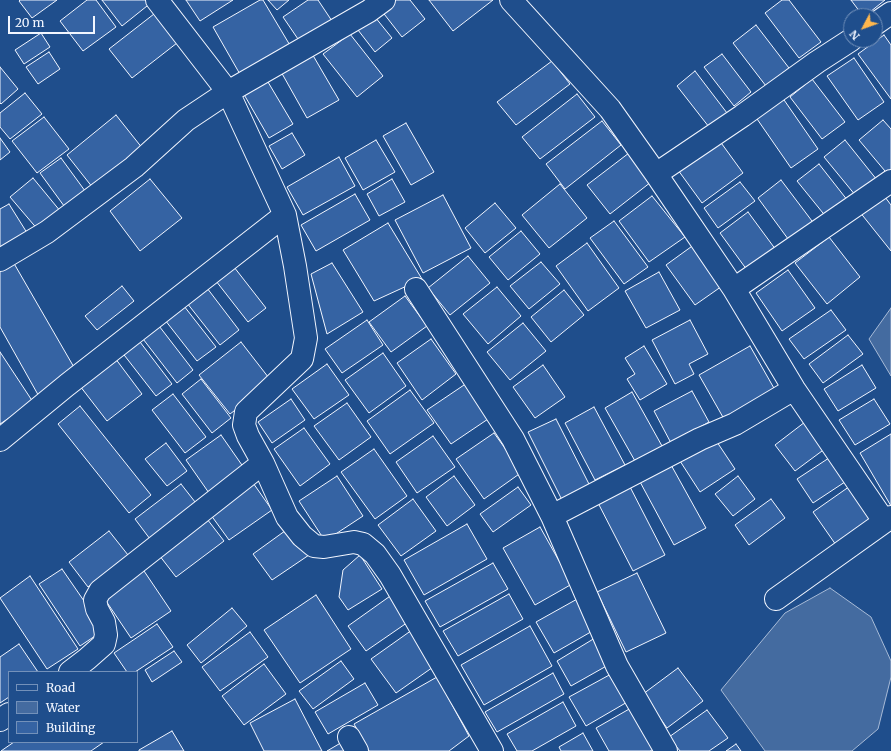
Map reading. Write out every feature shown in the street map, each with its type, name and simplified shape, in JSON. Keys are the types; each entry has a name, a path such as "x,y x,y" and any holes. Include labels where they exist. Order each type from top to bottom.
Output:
{"street":[{"path":"157,0 228,92 285,215 295,266 306,338 302,360 246,412 244,425 248,436 263,463 287,517 302,536 314,546 324,547 354,542 363,544 375,554 390,575 492,751"},
{"path":"0,260 53,227 134,167 186,120 228,92 369,11 384,0"},
{"path":"511,0 610,109 734,289 794,389 888,519 776,599"},
{"path":"656,174 843,45"},
{"path":"734,289 891,181"},
{"path":"0,440 73,380 285,215"},
{"path":"416,289 513,440 552,516 617,666 666,751"},
{"path":"552,516 700,439 735,424 794,389"},
{"path":"71,671 88,659 104,644 106,635 104,622 97,609 95,600 100,591 263,463"}],"water":[{"path":"891,308 891,376 869,339"},
{"path":"830,588 871,617 891,661 891,677 878,729 852,751 765,751 721,690 785,613"}],"building":[{"path":"57,0 32,18 19,1"},
{"path":"87,0 96,0 116,27 83,51 60,21"},
{"path":"102,0 151,0 152,2 122,26"},
{"path":"186,0 233,0 200,21"},
{"path":"260,0 263,0 291,47 241,76 213,27"},
{"path":"268,0 289,0 277,10"},
{"path":"308,0 318,0 332,21 300,42 283,17"},
{"path":"393,0 410,0 425,19 402,37 381,10"},
{"path":"429,0 493,0 453,31"},
{"path":"782,0 789,0 821,42 799,58 765,13"},
{"path":"851,0 885,0 875,8 857,8"},
{"path":"154,14 177,43 132,78 109,49"},
{"path":"375,17 392,38 375,52 358,30"},
{"path":"756,25 789,68 766,86 733,43"},
{"path":"41,33 50,47 24,64 15,50"},
{"path":"350,34 383,76 357,97 323,54"},
{"path":"884,35 891,45 891,99 858,54 866,48 883,48"},
{"path":"49,52 60,69 38,84 26,67"},
{"path":"311,52 339,100 307,118 280,70"},
{"path":"722,54 751,92 734,106 704,67"},
{"path":"854,58 884,102 858,120 827,76"},
{"path":"552,61 570,84 516,125 497,102"},
{"path":"0,67 18,89 1,104 0,103"},
{"path":"695,71 727,113 709,127 677,86"},
{"path":"265,77 293,124 269,138 242,91"},
{"path":"812,79 845,122 822,139 790,97"},
{"path":"25,93 42,114 10,139 0,127 0,113"},
{"path":"577,94 595,117 540,159 522,137"},
{"path":"782,97 818,149 791,168 755,116"},
{"path":"116,115 143,149 93,188 67,155"},
{"path":"44,117 69,149 37,173 12,141"},
{"path":"883,120 891,129 890,177 859,140"},
{"path":"602,121 621,145 565,189 546,164"},
{"path":"406,123 434,172 411,185 383,136"},
{"path":"292,133 305,155 282,169 269,146"},
{"path":"0,138 10,152 0,160"},
{"path":"376,140 395,172 363,190 345,158"},
{"path":"719,140 743,173 702,203 678,170"},
{"path":"845,140 877,180 856,196 824,157"},
{"path":"629,153 651,182 610,214 587,185"},
{"path":"339,157 355,186 303,215 287,187"},
{"path":"61,158 88,195 67,210 40,173"},
{"path":"819,164 848,201 827,218 797,181"},
{"path":"33,178 61,212 39,231 10,197"},
{"path":"150,179 182,218 140,251 110,211"},
{"path":"392,179 405,202 379,216 367,194"},
{"path":"781,180 815,225 791,243 758,198"},
{"path":"740,182 755,201 718,228 704,208"},
{"path":"560,184 587,218 549,248 522,215"},
{"path":"882,193 891,205 891,251 859,211"},
{"path":"355,194 370,220 316,251 301,225"},
{"path":"443,195 471,248 423,273 395,220"},
{"path":"652,196 685,237 649,262 619,221"},
{"path":"495,203 516,228 485,253 465,228"},
{"path":"9,204 29,236 3,252 0,247 0,209"},
{"path":"748,212 776,250 747,270 720,233"},
{"path":"614,221 648,267 624,284 590,238"},
{"path":"388,223 422,279 374,301 343,250"},
{"path":"521,231 540,254 508,280 489,257"},
{"path":"829,237 860,277 827,304 795,263"},
{"path":"587,243 619,288 588,311 556,266"},
{"path":"695,244 725,284 695,305 666,265"},
{"path":"468,256 490,283 450,315 428,288"},
{"path":"12,260 75,369 41,400 0,327 0,267"},
{"path":"541,262 560,284 529,309 510,286"},
{"path":"332,263 363,312 327,334 311,274"},
{"path":"234,267 266,308 248,322 216,281"},
{"path":"788,270 815,308 782,331 756,293"},
{"path":"659,272 680,310 646,328 625,291"},
{"path":"122,286 134,301 97,330 85,316"},
{"path":"497,287 521,316 488,344 463,314"},
{"path":"207,288 239,330 220,345 187,303"},
{"path":"564,290 584,315 551,342 531,317"},
{"path":"405,296 427,326 391,352 369,322"},
{"path":"184,306 216,347 197,361 165,320"},
{"path":"831,310 846,330 804,359 789,339"},
{"path":"367,320 383,345 342,373 325,349"},
{"path":"690,320 708,354 689,364 694,374 675,384 652,340"},
{"path":"156,322 193,370 177,383 140,335"},
{"path":"523,323 546,351 510,380 487,352"},
{"path":"848,335 863,354 823,383 809,364"},
{"path":"137,338 172,384 156,396 121,351"},
{"path":"431,339 456,374 422,400 397,363"},
{"path":"241,342 272,382 230,414 199,375"},
{"path":"644,346 667,384 640,400 627,379 635,374 625,358"},
{"path":"750,346 775,390 724,419 699,375"},
{"path":"0,352 33,402 0,424"},
{"path":"383,353 406,386 369,413 345,380"},
{"path":"115,358 142,394 107,421 80,386"},
{"path":"327,364 349,395 314,419 292,389"},
{"path":"543,365 565,397 535,418 513,387"},
{"path":"862,365 876,388 838,411 824,389"},
{"path":"201,379 231,418 212,433 182,394"},
{"path":"467,383 491,417 451,444 427,410"},
{"path":"410,390 434,423 390,454 367,421"},
{"path":"692,391 709,422 671,443 654,411"},
{"path":"632,392 662,446 635,461 605,408"},
{"path":"173,394 206,437 185,453 152,410"},
{"path":"291,399 305,420 272,443 258,422"},
{"path":"874,399 890,424 855,445 839,420"},
{"path":"347,403 371,437 339,460 314,426"},
{"path":"80,406 151,495 129,513 58,424"},
{"path":"594,407 625,465 595,480 565,423"},
{"path":"556,419 590,486 562,500 528,432"},
{"path":"805,422 826,448 795,471 775,445"},
{"path":"304,428 330,464 300,486 274,449"},
{"path":"494,433 522,472 484,499 456,459"},
{"path":"891,434 891,506 860,453"},
{"path":"221,435 244,468 209,493 186,460"},
{"path":"433,436 455,467 417,493 396,462"},
{"path":"715,439 735,469 700,492 680,461"},
{"path":"166,443 187,471 167,486 145,459"},
{"path":"374,449 407,496 375,519 341,472"},
{"path":"835,454 851,478 813,503 797,479"},
{"path":"670,463 706,528 674,545 639,480"},
{"path":"337,476 363,516 325,541 299,501"},
{"path":"454,476 475,505 447,526 426,497"},
{"path":"738,476 755,499 733,516 715,494"},
{"path":"251,480 272,510 229,540 208,511"},
{"path":"628,483 665,555 633,571 596,499"},
{"path":"181,484 199,507 153,543 135,519"},
{"path":"853,484 876,518 836,545 813,512"},
{"path":"518,487 531,505 493,532 480,514"},
{"path":"413,499 436,531 401,556 378,525"},
{"path":"771,499 785,518 749,545 735,525"},
{"path":"204,515 224,541 176,577 156,551"},
{"path":"467,524 487,559 424,595 404,560"},
{"path":"540,527 572,584 535,605 503,548"},
{"path":"289,528 309,555 272,580 253,554"},
{"path":"109,531 128,555 88,587 69,562"},
{"path":"360,555 382,589 348,610 339,597 343,570"},
{"path":"493,563 508,589 440,627 425,601"},
{"path":"142,568 171,611 131,638 102,595"},
{"path":"62,569 104,630 80,646 39,584"},
{"path":"637,573 666,633 626,652 597,592"},
{"path":"30,576 78,649 47,669 0,598"},
{"path":"393,594 411,620 366,651 348,626"},
{"path":"509,594 523,619 458,656 443,631"},
{"path":"316,595 351,649 300,683 264,630"},
{"path":"579,598 596,629 554,653 536,622"},
{"path":"232,608 247,626 201,663 187,645"},
{"path":"157,624 173,647 137,671 126,671 114,653"},
{"path":"530,626 552,666 484,705 461,665"},
{"path":"412,630 436,665 396,693 371,659"},
{"path":"250,632 268,657 220,691 202,667"},
{"path":"595,638 610,664 571,686 557,661"},
{"path":"19,644 37,671 8,671 8,698 0,703 0,657"},
{"path":"174,651 182,662 152,682 145,670"},
{"path":"341,661 354,679 313,709 299,691"},
{"path":"264,664 286,694 244,725 222,696"},
{"path":"678,668 703,701 667,728 643,694"},
{"path":"553,673 564,694 497,732 485,712"},
{"path":"613,673 629,701 586,726 569,697"},
{"path":"437,677 469,736 449,751 369,751 354,724"},
{"path":"365,683 378,705 328,734 315,712"},
{"path":"295,699 322,751 264,751 250,723"},
{"path":"563,702 576,726 532,751 517,751 507,734"},
{"path":"631,708 654,749 650,751 609,751 596,728"},
{"path":"707,710 728,738 709,751 680,751 669,737"},
{"path":"172,731 184,751 139,751 139,750"},
{"path":"583,733 593,751 561,751 559,747"},
{"path":"344,741 350,751 327,751"},
{"path":"13,743 103,743 91,751 1,751"},
{"path":"736,744 741,751 726,751"}]}
